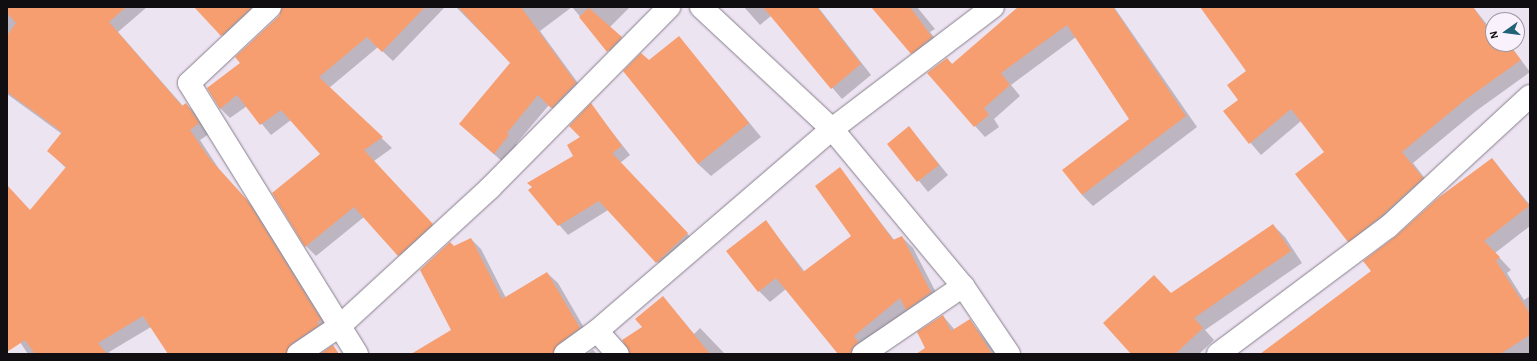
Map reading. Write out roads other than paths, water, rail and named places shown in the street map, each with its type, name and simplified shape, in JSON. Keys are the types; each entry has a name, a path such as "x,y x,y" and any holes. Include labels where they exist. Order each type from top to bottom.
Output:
{"street":[{"path":"270,7 190,83 341,325 356,354"},
{"path":"298,354 341,325 490,188 669,7"},
{"path":"701,7 832,129 963,286 1009,354"},
{"path":"565,354 597,331 832,129 993,7"},
{"path":"1218,354 1388,227 1530,96"},
{"path":"863,354 963,286"},
{"path":"597,331 618,354"}]}
